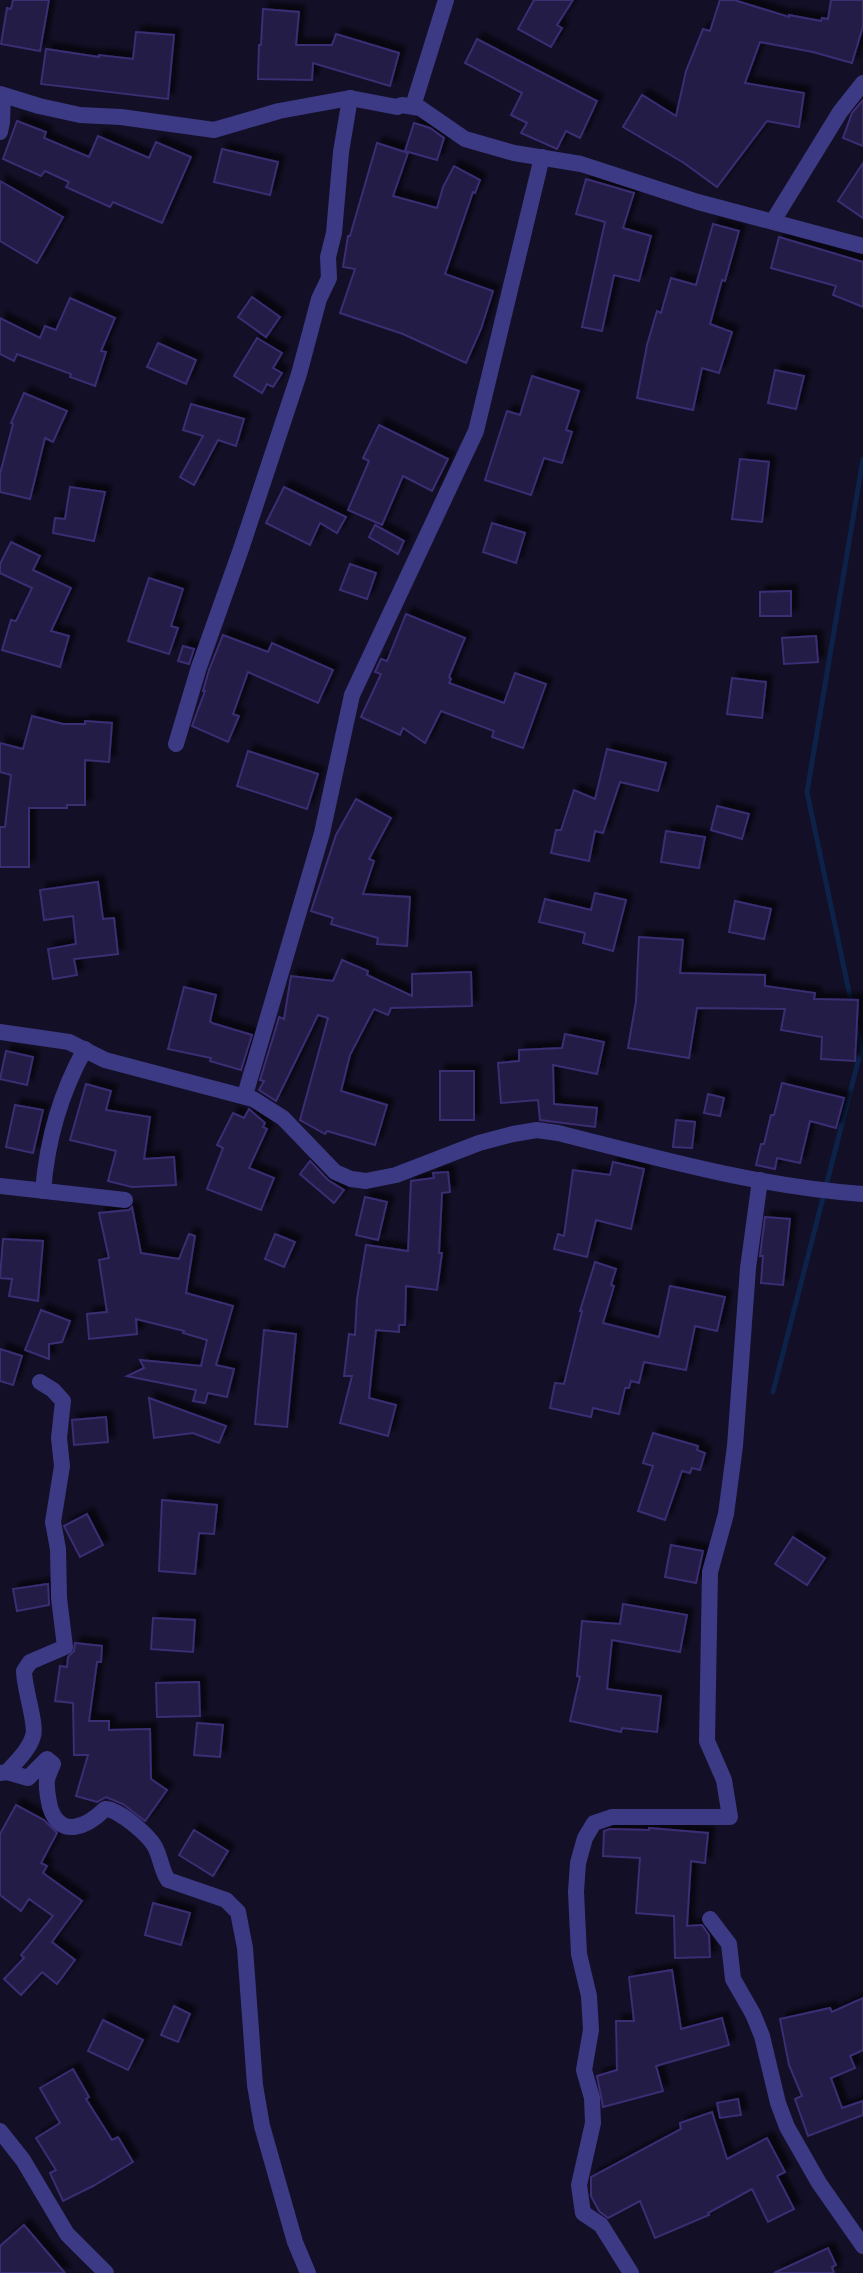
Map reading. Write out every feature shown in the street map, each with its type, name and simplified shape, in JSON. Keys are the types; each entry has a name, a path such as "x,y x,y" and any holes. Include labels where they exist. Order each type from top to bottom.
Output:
{"street":[{"path":"413,106 446,0"},
{"path":"773,221 840,112 863,83"},
{"path":"0,132 1,94 80,115 121,117 214,130 279,111 350,98 397,107 413,106 465,139 541,158 581,164 698,202 863,246"},
{"path":"176,744 199,667 295,387 319,299 329,278 328,257 334,233 341,152 350,98"},
{"path":"245,1096 322,833 352,695 476,430 541,158"},
{"path":"0,1032 57,1039 105,1060 245,1096 283,1118 335,1172 351,1179 366,1181 396,1175 479,1143 537,1130 760,1180 863,1194"},
{"path":"43,1191 48,1146 72,1072 85,1049"},
{"path":"631,2273 601,2225 583,2213 579,2185 593,2123 592,2098 584,2070 591,2030 589,1996 579,1954 576,1925 578,1863 585,1838 594,1823 612,1817 730,1817 723,1780 708,1741 710,1572 726,1514 735,1446 748,1268 760,1180"},
{"path":"0,1186 125,1200"},
{"path":"4,1773 22,1754 34,1735 24,1671 30,1662 65,1647 59,1598 58,1549 53,1522 62,1466 59,1438 63,1401 53,1390 40,1382"},
{"path":"4,1773 28,1778 47,1759 51,1760 53,1764 47,1780 47,1796 52,1814 59,1822 70,1827 80,1826 93,1821 105,1809 114,1810 156,1847 168,1880 226,1900 239,1912 255,2085 262,2126 295,2242 308,2273"},
{"path":"710,1920 729,1944 733,1979 762,2036 778,2103 787,2127 819,2183 863,2246"},
{"path":"0,2131 23,2160 66,2234 106,2273"}],"building":[{"path":"13,0 49,0 40,51 1,44 7,8 11,9"},
{"path":"534,0 573,0 557,25 562,28 551,47 518,29"},
{"path":"720,0 734,0 789,17 821,21 822,18 828,19 831,0 863,0 863,26 852,63 760,42 745,83 804,93 799,127 767,121 717,187 684,163 623,127 642,95 676,116 686,71 703,29 710,31"},
{"path":"263,9 299,12 296,45 332,45 336,34 399,53 390,86 313,63 312,80 258,79"},
{"path":"136,32 174,35 168,99 41,84 46,49 133,59"},
{"path":"477,39 597,101 580,138 566,131 557,149 521,133 527,123 511,115 522,93 465,63"},
{"path":"863,100 863,146 843,138 852,113"},
{"path":"17,121 46,132 44,138 89,157 98,136 149,158 156,142 191,157 162,223 113,202 110,207 66,187 69,182 45,171 41,176 3,159"},
{"path":"414,123 430,128 444,138 437,160 405,151"},
{"path":"377,143 408,153 393,196 437,208 443,187 454,166 480,180 475,193 473,192 445,274 493,291 481,329 466,363 403,334 340,313 355,269 343,267 348,236"},
{"path":"222,149 278,162 270,195 214,182"},
{"path":"863,163 863,218 838,201"},
{"path":"586,179 634,193 623,228 651,236 639,281 614,275 602,331 582,327 605,222 576,214"},
{"path":"0,181 63,217 37,263 0,241"},
{"path":"713,224 739,231 710,324 732,332 719,373 702,368 693,410 637,398 647,345 657,311 661,313 671,278 696,285"},
{"path":"779,237 863,262 863,307 833,295 836,286 771,268"},
{"path":"252,297 280,317 266,337 238,317"},
{"path":"70,298 115,318 101,351 106,352 95,386 17,354 14,361 0,354 0,318 40,338 45,326 56,330"},
{"path":"257,338 282,353 273,368 282,373 273,387 267,384 262,393 234,376"},
{"path":"158,343 196,360 186,384 147,367"},
{"path":"775,370 804,376 796,409 768,403"},
{"path":"532,376 579,391 566,430 572,432 562,463 544,458 531,495 485,480 507,411 520,415"},
{"path":"24,393 67,411 53,442 45,438 30,499 0,492 0,474 13,424 11,423"},
{"path":"191,404 244,419 236,446 218,440 194,485 180,477 203,436 183,430"},
{"path":"379,425 448,459 432,491 403,476 382,525 348,510 369,461 363,458"},
{"path":"740,459 769,462 762,522 732,519"},
{"path":"70,487 105,492 94,541 53,533 55,518 65,519"},
{"path":"284,487 346,517 337,533 320,523 310,545 266,523"},
{"path":"492,523 525,533 516,563 483,552"},
{"path":"375,525 404,541 398,554 369,537"},
{"path":"11,542 40,556 33,570 71,588 51,631 69,636 60,667 2,650 11,620 16,621 32,588 0,573 0,564"},
{"path":"350,564 376,573 367,599 340,590"},
{"path":"149,578 183,589 171,626 178,628 169,654 128,641"},
{"path":"791,591 791,616 760,616 760,592"},
{"path":"406,614 465,638 449,683 504,703 515,673 546,684 523,748 492,737 494,731 441,711 425,743 403,728 400,735 361,717 381,674 375,672 381,659 387,661"},
{"path":"223,635 268,652 272,643 333,670 318,703 248,672 233,714 239,716 228,742 192,726"},
{"path":"816,636 818,662 784,664 782,638"},
{"path":"183,646 194,649 189,664 178,661"},
{"path":"732,678 766,682 762,718 727,714"},
{"path":"32,716 63,724 85,724 85,721 112,723 109,762 85,760 85,805 29,808 29,867 0,867 0,827 5,827 11,775 0,772 0,743 23,749"},
{"path":"607,749 666,763 658,791 620,782 603,833 595,831 589,861 551,853 556,830 561,830 574,790 595,799"},
{"path":"248,751 318,774 307,809 237,786"},
{"path":"356,799 391,818 369,859 374,861 363,894 410,897 407,946 377,944 378,938 331,924 333,918 311,911 336,835"},
{"path":"717,806 749,814 742,839 711,830"},
{"path":"666,831 705,837 699,868 661,862"},
{"path":"98,882 103,919 114,918 118,954 74,959 77,975 53,979 48,949 76,944 73,916 44,920 40,890"},
{"path":"595,893 626,900 613,951 583,943 585,933 539,922 545,899 591,910"},
{"path":"735,901 771,909 764,939 729,932"},
{"path":"639,937 683,940 680,973 765,975 765,986 815,993 814,999 858,1000 855,1061 821,1059 822,1037 781,1030 785,1009 697,1008 689,1058 628,1048 636,1001"},
{"path":"342,960 368,971 367,975 412,996 412,974 471,972 472,1006 391,1008 388,1015 374,1009 350,1055 341,1091 387,1105 375,1145 327,1131 325,1134 300,1120 328,1018 318,1015 276,1101 259,1090 264,1081 260,1080 279,1017 284,1019 291,976 333,981"},
{"path":"184,987 216,995 210,1021 212,1023 252,1035 241,1070 210,1061 211,1058 168,1049"},
{"path":"565,1034 604,1042 597,1074 553,1065 554,1104 597,1108 595,1127 540,1120 538,1100 501,1103 498,1063 519,1061 519,1050 562,1048"},
{"path":"6,1051 33,1057 27,1085 0,1079"},
{"path":"440,1071 474,1071 474,1120 440,1120"},
{"path":"782,1083 844,1098 836,1128 810,1121 800,1163 777,1158 775,1169 756,1165"},
{"path":"86,1084 111,1091 106,1110 150,1117 144,1159 174,1157 176,1185 132,1187 108,1181 116,1151 70,1140"},
{"path":"708,1094 724,1098 720,1116 704,1113"},
{"path":"15,1105 43,1110 33,1153 6,1147"},
{"path":"249,1109 265,1123 263,1127 267,1129 249,1168 274,1178 261,1210 207,1189 223,1148 217,1145 233,1113 244,1118"},
{"path":"676,1120 695,1122 692,1148 673,1147"},
{"path":"310,1161 328,1180 344,1190 334,1203 300,1174"},
{"path":"613,1162 644,1169 631,1229 596,1220 587,1257 554,1249 558,1234 564,1236 573,1170 610,1175"},
{"path":"448,1172 450,1192 442,1193 439,1253 442,1253 437,1290 406,1286 405,1325 399,1325 399,1332 376,1330 369,1398 396,1405 388,1436 340,1423 352,1376 344,1376 349,1334 355,1335 357,1299 366,1245 408,1251 411,1181 434,1178 433,1173"},
{"path":"365,1197 387,1202 378,1240 356,1235"},
{"path":"132,1207 141,1253 179,1259 189,1234 195,1236 186,1293 233,1306 216,1365 234,1369 227,1397 208,1393 205,1403 193,1401 196,1390 127,1376 144,1368 140,1360 201,1366 207,1340 183,1333 184,1331 136,1319 137,1334 89,1339 87,1314 107,1312 99,1260 109,1258 99,1213 129,1210"},
{"path":"765,1217 790,1219 783,1285 761,1283 763,1256 760,1256"},
{"path":"275,1234 295,1242 284,1267 265,1259"},
{"path":"3,1239 43,1241 38,1301 9,1296 12,1279 0,1278"},
{"path":"595,1262 616,1269 603,1323 659,1337 670,1286 725,1297 717,1331 695,1326 686,1370 644,1362 639,1383 631,1381 629,1388 625,1388 619,1414 593,1408 591,1417 550,1408 555,1383 564,1384 580,1311"},
{"path":"41,1310 70,1321 62,1342 49,1344 49,1359 25,1350"},
{"path":"264,1330 296,1334 287,1427 255,1424"},
{"path":"0,1349 22,1356 13,1385 0,1381"},
{"path":"149,1398 226,1426 219,1443 193,1433 154,1438"},
{"path":"106,1417 108,1442 74,1445 72,1420"},
{"path":"653,1433 698,1446 697,1450 705,1453 700,1470 692,1468 690,1473 682,1471 665,1520 638,1511 653,1466 643,1463"},
{"path":"162,1500 217,1505 214,1534 199,1533 195,1574 159,1571"},
{"path":"87,1514 103,1545 80,1557 64,1526"},
{"path":"793,1537 825,1558 807,1585 775,1564"},
{"path":"671,1545 703,1551 696,1583 665,1577"},
{"path":"48,1584 49,1605 17,1611 13,1589"},
{"path":"623,1604 687,1615 680,1652 612,1640 607,1689 661,1696 657,1732 622,1728 621,1732 570,1721 580,1677 577,1676 582,1621 620,1624"},
{"path":"153,1618 195,1620 193,1652 151,1649"},
{"path":"75,1643 102,1646 101,1662 97,1662 89,1721 109,1721 109,1730 150,1729 151,1779 167,1790 145,1821 123,1804 106,1797 97,1802 76,1796 88,1755 74,1755 73,1703 55,1701 60,1666 67,1667 68,1657 74,1651"},
{"path":"199,1682 200,1716 157,1717 156,1683"},
{"path":"197,1723 223,1725 220,1757 194,1755"},
{"path":"16,1805 44,1820 57,1833 41,1863 47,1866 43,1873 82,1901 52,1942 75,1960 57,1984 42,1972 21,1995 4,1979 24,1958 21,1955 53,1916 29,1899 21,1911 0,1895 0,1834"},
{"path":"649,1828 708,1833 705,1863 691,1861 687,1926 702,1925 709,1935 710,1957 675,1958 674,1916 636,1913 640,1858 603,1856 604,1831"},
{"path":"194,1830 228,1851 213,1876 179,1855"},
{"path":"153,1903 190,1913 181,1945 145,1935"},
{"path":"672,1970 681,2029 722,2018 729,2045 656,2066 663,2091 603,2107 597,2076 617,2070 616,2021 634,2021 629,1977"},
{"path":"863,1998 863,2050 850,2056 855,2068 831,2078 842,2108 863,2101 863,2115 808,2136 795,2099 802,2096 789,2065 780,2019 830,2008 832,2012"},
{"path":"174,2006 190,2014 178,2042 161,2035"},
{"path":"103,2020 143,2040 128,2070 88,2051"},
{"path":"73,2069 89,2097 86,2099 112,2140 118,2137 133,2162 63,2201 50,2173 56,2170 36,2138 60,2123 40,2088"},
{"path":"738,2099 741,2115 720,2118 717,2103"},
{"path":"712,2112 727,2159 767,2138 785,2172 777,2176 794,2209 768,2222 752,2189 708,2213 709,2215 655,2238 640,2201 608,2218 599,2211 591,2196 591,2177 681,2129 680,2123"},
{"path":"24,2225 65,2273 0,2273 0,2246"},
{"path":"828,2248 836,2265 832,2267 834,2273 774,2273"}],"waterway":[{"path":"852,1006 807,792 863,459"},
{"path":"773,1392 861,1050 856,1025"}]}
